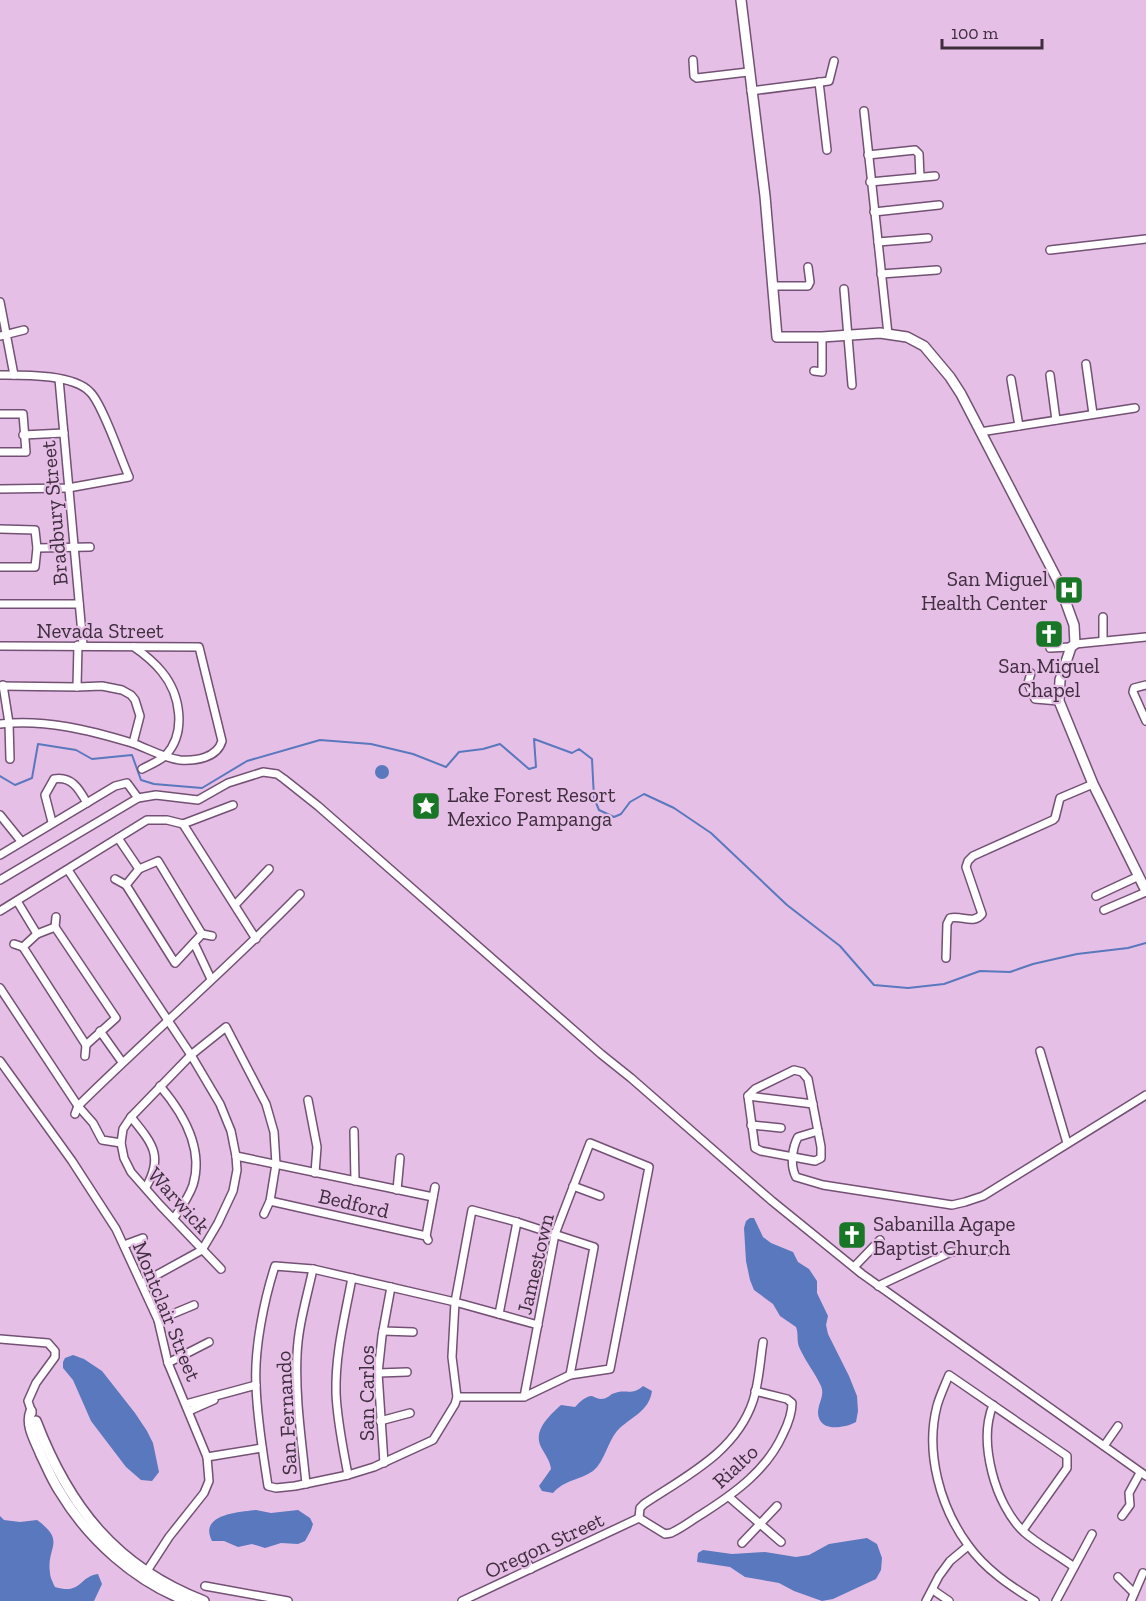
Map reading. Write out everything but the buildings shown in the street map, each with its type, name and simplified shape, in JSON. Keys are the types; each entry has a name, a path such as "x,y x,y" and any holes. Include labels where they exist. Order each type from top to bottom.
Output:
{"street":[{"path":"741,0 748,72 765,196 777,337 822,337 848,334 888,334 908,337 924,346 951,377 1058,581 1074,625 1073,645 1060,680 1059,701 1093,784 1146,892 1104,910"},
{"path":"693,60 694,76 697,78 748,72"},
{"path":"751,91 828,81 834,61"},
{"path":"819,82 827,150"},
{"path":"864,111 888,334"},
{"path":"868,155 915,150 919,154 920,177"},
{"path":"870,183 935,176"},
{"path":"874,212 939,205"},
{"path":"878,242 928,238"},
{"path":"1050,250 1146,238"},
{"path":"773,286 808,285 810,282 808,267"},
{"path":"881,274 937,270"},
{"path":"844,289 852,385"},
{"path":"0,302 3,336 14,375"},
{"path":"3,336 24,330"},
{"path":"814,371 822,372 822,337"},
{"path":"1086,364 1093,414"},
{"path":"0,375 59,379 85,387 91,393 129,477 68,488 0,489"},
{"path":"1050,375 1056,420"},
{"name":"Bradbury Street","path":"59,379 79,604 81,645 77,687"},
{"path":"1011,379 1019,426"},
{"path":"980,432 1135,408"},
{"path":"0,414 23,414 26,452 0,452"},
{"path":"23,435 64,433"},
{"path":"0,529 35,530 37,548 35,567 0,567"},
{"path":"37,548 90,548"},
{"path":"0,604 79,604"},
{"path":"1103,618 1103,641"},
{"path":"1050,648 1146,638"},
{"name":"Nevada Street","path":"0,646 199,647 222,741 217,751 198,760 178,760 165,756"},
{"path":"133,646 162,671 180,713 179,726 165,756 142,769"},
{"path":"1031,673 1028,682 1035,699 1059,701"},
{"path":"1146,685 1134,688 1133,692 1146,722"},
{"path":"10,759 9,723 2,686 102,686 122,690 135,700 140,716 133,743"},
{"path":"0,724 35,723 78,728 133,743 165,756"},
{"path":"0,880 138,798 156,795 198,800 228,783 256,773 277,774 393,870 424,901 772,1201 878,1286 1143,1474 1129,1492 1130,1505 1122,1516"},
{"path":"52,822 45,795 54,779 65,779 74,783 87,803"},
{"path":"0,855 108,789 123,783 130,785 138,798"},
{"path":"946,958 947,924 950,918 972,921 982,914 966,867 968,861 973,856 1053,820 1060,798 1093,784"},
{"path":"198,800 198,816"},
{"path":"0,911 147,820 167,820 183,824 198,816 233,805"},
{"path":"0,815 21,841"},
{"path":"183,824 256,939"},
{"path":"118,838 138,869"},
{"path":"159,853 158,861 202,934 212,936"},
{"path":"126,885 138,869 158,861"},
{"path":"235,905 269,868"},
{"path":"68,870 191,1055 220,1104 231,1131 236,1156 237,1170 233,1191 202,1251 142,1283"},
{"path":"1096,896 1139,876"},
{"path":"116,879 126,885 175,967 202,934"},
{"path":"77,1110 122,1062 256,939 300,894"},
{"path":"17,901 37,934"},
{"path":"56,917 55,927 119,1018 100,1031 86,1045"},
{"path":"22,947 37,934 55,927"},
{"path":"194,943 211,979"},
{"path":"14,944 22,947 86,1045 85,1056"},
{"path":"0,988 77,1110 93,1123 102,1140 121,1145 123,1130 131,1117 191,1055 226,1027 266,1104 274,1132 276,1164 270,1201 264,1214"},
{"path":"100,1031 122,1062"},
{"path":"1040,1051 1067,1143"},
{"name":"Montclair Street","path":"1,1063 72,1161 116,1229 158,1320 168,1363 207,1457 209,1481 204,1493 169,1537 144,1574"},
{"path":"794,1070 802,1072 808,1079 821,1158 815,1161 757,1150 751,1125 748,1096 755,1089 794,1070"},
{"path":"160,1086 183,1119 195,1150 195,1175 192,1188 174,1218"},
{"path":"818,1131 798,1137 794,1143 793,1157 796,1177 823,1185 952,1205 983,1196 1146,1095"},
{"path":"748,1096 813,1104"},
{"path":"308,1100 316,1147 315,1173"},
{"path":"131,1117 147,1140 156,1161 153,1175 146,1187"},
{"path":"751,1125 781,1128"},
{"path":"354,1131 355,1181"},
{"name":"Jamestown","path":"524,1396 555,1234 590,1143 649,1167 610,1369 570,1375"},
{"name":"Warwick","path":"121,1145 131,1172 221,1269"},
{"path":"236,1156 433,1197 435,1187"},
{"path":"397,1190 400,1158"},
{"path":"573,1186 600,1196"},
{"name":"Bedford","path":"270,1201 427,1238 433,1197"},
{"path":"457,1397 524,1396 570,1375 594,1247 472,1210 455,1302 452,1357 457,1397 433,1440 384,1463 348,1475 276,1488 268,1486 256,1387 261,1326 275,1266 313,1269 455,1302 537,1325"},
{"path":"499,1314 517,1222"},
{"path":"124,1245 143,1238"},
{"path":"854,1267 880,1240"},
{"path":"878,1286 951,1252 1000,1251"},
{"name":"San Fernando","path":"306,1484 297,1385 297,1354 313,1269"},
{"path":"348,1475 336,1394 336,1370 339,1340 352,1278"},
{"name":"San Carlos","path":"384,1463 378,1373 391,1287"},
{"path":"158,1320 194,1305"},
{"path":"383,1331 413,1332"},
{"path":"0,1339 48,1343 55,1351 55,1357 36,1383 28,1400 52,1462 80,1509 113,1547 144,1574 204,1601"},
{"path":"168,1363 209,1342"},
{"path":"639,1518 640,1508 644,1504 709,1461 731,1441 747,1416 755,1391 763,1342"},
{"path":"378,1373 407,1372"},
{"path":"1023,1530 1067,1468 1069,1462 1067,1456 949,1375 934,1423 934,1463 944,1501 968,1546 990,1569 1012,1587 1035,1601"},
{"path":"187,1407 256,1387"},
{"name":"Rialto","path":"639,1518 665,1534 671,1533 729,1497 764,1466 780,1442 792,1410 792,1403 787,1399 755,1391"},
{"path":"993,1405 988,1422 988,1454 1000,1495 1023,1530 1074,1567"},
{"path":"31,1412 28,1421 32,1431 59,1491 73,1512 108,1550 171,1594 188,1601"},
{"path":"380,1420 410,1413"},
{"path":"1104,1446 1118,1426"},
{"path":"207,1457 262,1448"},
{"path":"729,1497 781,1542"},
{"path":"742,1543 777,1506"},
{"name":"Oregon Street","path":"462,1601 639,1518"},
{"path":"1056,1601 1092,1534"},
{"path":"926,1601 950,1561 968,1546"},
{"path":"524,1557 531,1569"},
{"path":"1131,1601 1143,1573"},
{"path":"1118,1577 1134,1593"},
{"path":"205,1586 288,1601"},
{"path":"933,1590 949,1601"}],"water":[{"path":"382,765 387,767 389,772 387,777 382,779 377,777 375,772 377,767"},
{"path":"754,1218 763,1237 793,1252 798,1262 809,1269 817,1281 817,1293 828,1316 826,1325 828,1334 857,1396 856,1422 833,1427 823,1424 819,1419 818,1409 822,1390 799,1346 796,1327 780,1316 773,1304 754,1290 750,1280 744,1228 746,1221"},
{"path":"73,1355 84,1359 102,1371 147,1431 153,1443 159,1472 152,1481 141,1480 126,1467 91,1421 73,1380 63,1368 65,1358"},
{"path":"643,1386 652,1391 647,1404 617,1431 597,1467 588,1474 562,1485 553,1493 542,1491 539,1486 551,1469 541,1447 539,1435 552,1414 561,1405 575,1407 589,1396 603,1399 619,1392 636,1391"},
{"path":"256,1510 271,1513 298,1510 310,1518 313,1524 305,1541 298,1544 281,1543 265,1548 252,1544 238,1547 224,1541 212,1541 209,1532 216,1520 231,1514"},
{"path":"0,1516 4,1520 20,1522 37,1520 46,1527 53,1539 50,1573 55,1587 70,1589 98,1574 102,1584 94,1601 0,1601"},
{"path":"867,1538 877,1544 882,1558 881,1570 876,1579 833,1599 822,1601 779,1583 745,1577 730,1567 697,1562 698,1553 703,1550 732,1554 765,1552 796,1557 809,1555 829,1544"}],"waterway":[{"path":"0,776 15,785 32,778 38,744 76,750 92,759 132,755 141,780 154,784 202,788 247,761 320,740 371,744 413,754 446,767 459,752 500,744 529,769 536,767 534,739 572,753 579,749 592,759 594,798 599,810 614,817 621,814 630,802 644,794 674,808 711,833 787,905 840,946 874,985 908,988 944,984 980,971 1010,972 1077,954 1128,948 1146,943"}],"place":[{"name":"San Miguel Health Center","path":"1069,590"},
{"name":"San Miguel Chapel","path":"1049,634"},
{"name":"Lake Forest Resort Mexico Pampanga","path":"426,806"},
{"name":"Sabanilla Agape Baptist Church","path":"852,1235"}]}
